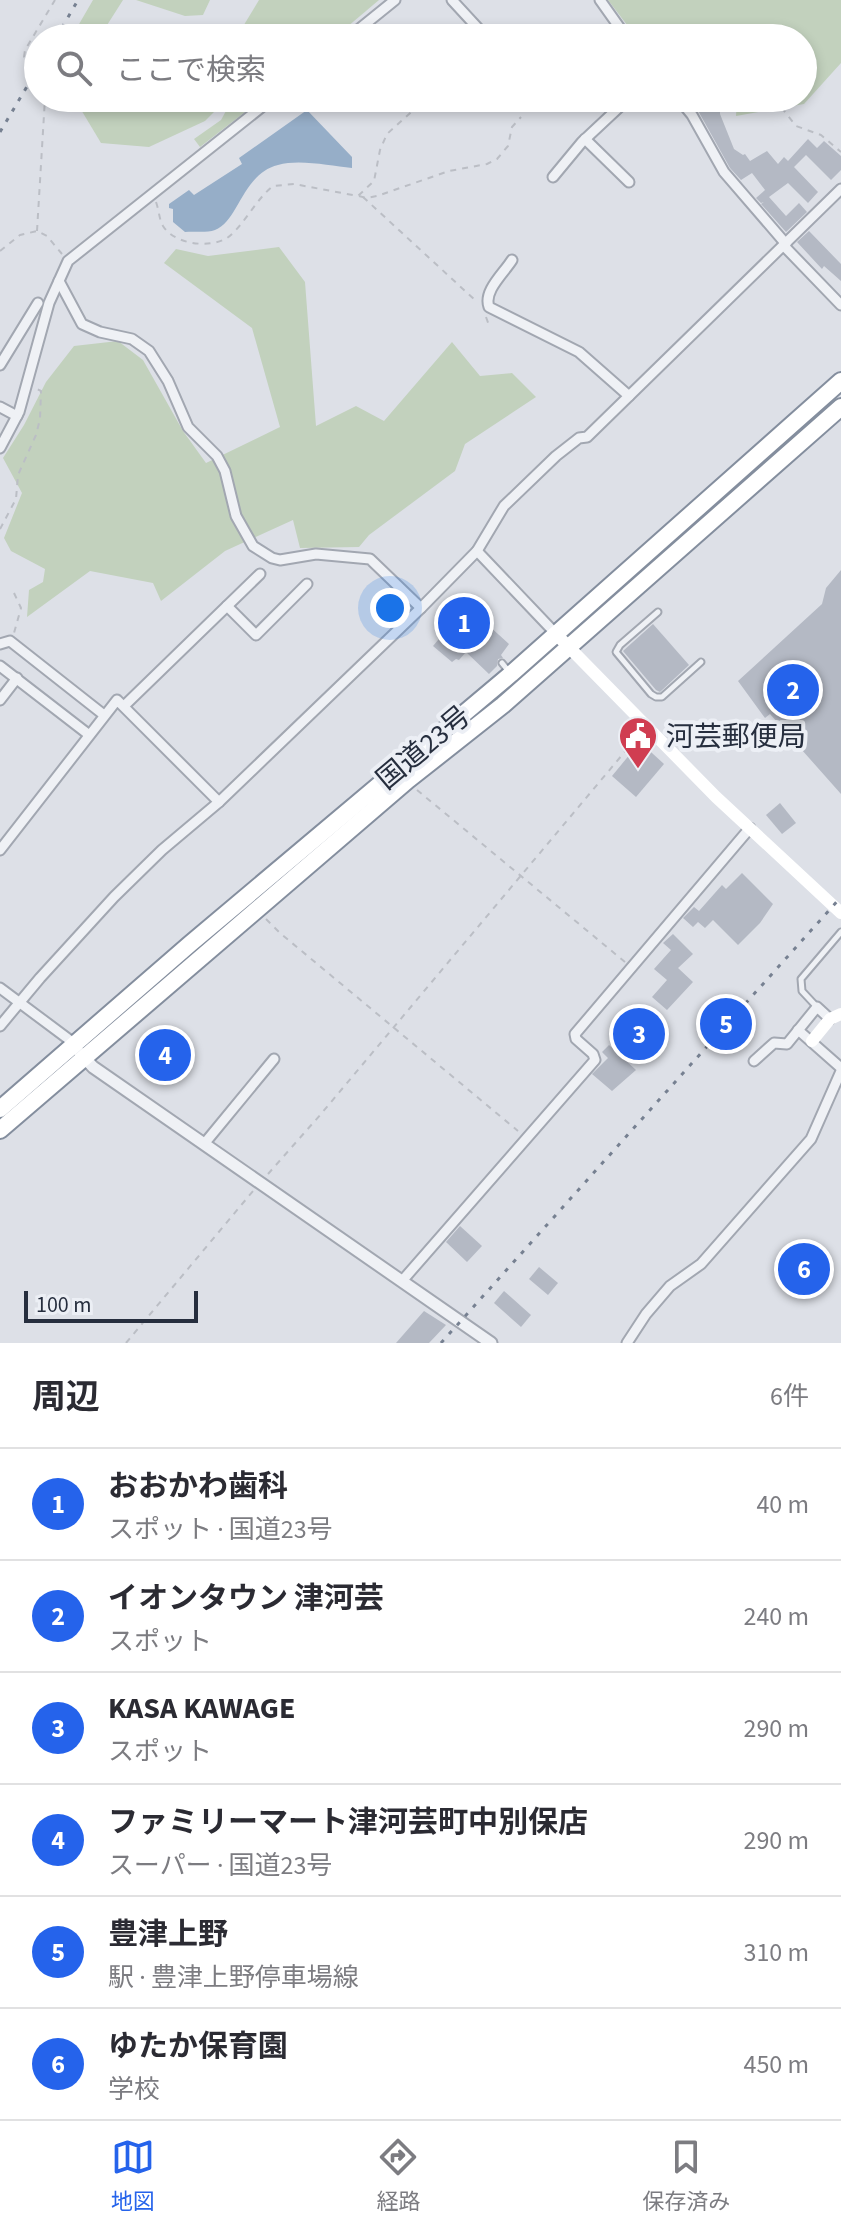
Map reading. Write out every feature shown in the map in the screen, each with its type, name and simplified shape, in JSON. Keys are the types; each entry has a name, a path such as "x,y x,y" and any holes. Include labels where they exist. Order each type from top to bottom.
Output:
{"highway":[{"name":"国道23号","path":"0,1130 202,934 506,668 556,634 841,381"},
{"name":"国道23号","path":"0,1109 79,1052 503,705 841,407"}],"main road":[{"path":"556,634 750,828 841,913"},
{"path":"812,1041 836,1016"}],"street":[{"path":"365,24 395,0"},
{"path":"452,0 474,24"},
{"path":"600,0 617,24"},
{"path":"0,448 17,416 49,303 68,261 255,112"},
{"path":"553,177 585,139 614,112"},
{"path":"690,112 724,172 785,245 841,305"},
{"path":"585,139 629,182"},
{"path":"0,1026 114,897 162,850 219,802 477,551 504,506 556,456 579,438 587,437 841,189"},
{"path":"512,260 489,293 486,300 489,307 579,352 629,396"},
{"path":"59,281 82,324 100,332 132,339 149,351 168,381 188,427 221,463 236,516 253,546 280,560 316,554 370,559 421,608"},
{"path":"0,365 38,303"},
{"path":"0,407 17,416"},
{"path":"477,551 556,634"},
{"path":"124,706 260,574"},
{"path":"227,606 256,635 307,584"},
{"path":"5,642 104,715"},
{"path":"0,666 88,734"},
{"path":"0,700 17,678"},
{"path":"0,850 117,700 219,802"},
{"path":"402,1281 595,1060 575,1034 750,828"},
{"path":"0,988 79,1052 204,1144 491,1343"},
{"path":"754,1061 774,1043 787,1044 817,1007 836,1016"},
{"path":"627,1343 670,1286 701,1264 811,1139 841,1068 798,1030"},
{"path":"204,1144 274,1059"}],"lane":[{"path":"658,612 616,652 651,694 662,697 701,662"},
{"path":"817,1007 802,991 801,979 841,932"}],"path":[{"path":"41,24 55,0"},
{"path":"37,231 44,112"},
{"path":"360,196 374,181 380,150 387,134 411,112"},
{"path":"785,112 796,126 821,135 841,152"},
{"path":"150,195 157,204 161,222 178,239 199,243 227,238 273,186 294,184 366,198 389,192 449,171 487,164 497,159 508,146 512,127 521,117"},
{"path":"360,196 442,267 479,304"},
{"path":"0,251 20,235 37,231 47,236 68,261"},
{"path":"486,317 490,328"},
{"path":"0,529 16,499 18,475 40,419 41,391 27,383"},
{"path":"5,642 21,608 14,593"},
{"path":"126,1343 641,733 645,724"},
{"path":"407,781 632,968"},
{"path":"257,909 280,933 527,1138"}],"green space":[{"path":"93,0 123,0 108,24 79,24"},
{"path":"136,0 210,0 203,15 185,16"},
{"path":"259,0 379,0 351,24 244,24"},
{"path":"608,0 841,0 841,63 817,90 817,24 626,24"},
{"path":"82,112 214,112 205,121 149,147 101,143"},
{"path":"225,112 245,112 200,147 194,139 221,120"},
{"path":"736,112 759,112 736,116"},
{"path":"279,247 305,282 316,426 356,406 384,421 452,342 480,376 512,373 536,397 465,444 455,471 369,535 359,547 300,548 293,520 225,551 161,601 153,583 90,571 27,617 29,590 43,582 45,569 11,551 4,538 22,493 3,458 46,382 74,346 118,341 143,360 183,431 206,463 280,427 252,328 164,263 176,249 208,256"}],"water":[{"path":"304,112 309,112 352,157 352,168 305,163 278,165 256,178 230,217 215,230 185,232 173,222 173,209 169,208 169,204 189,190 194,195 242,164 239,158"}],"building":[{"path":"699,112 720,112 734,149 745,154 750,161 767,151 778,164 784,157 788,161 808,139 817,148 824,141 841,156 841,170 831,180 806,155 794,167 818,192 808,203 788,183 769,197 786,216 799,203 807,212 786,232 761,204 764,202 756,198 765,190 752,173 741,180 730,168"},
{"path":"809,231 841,264 841,281 824,266 822,269 797,242"},
{"path":"841,570 841,794 770,714 765,718 738,681 822,604 826,588"},
{"path":"467,606 509,644 501,655 503,658 498,659 497,666 489,674 466,652 459,660 452,662 433,646"},
{"path":"653,624 689,665 660,692 623,651"},
{"name":"河芸郵便局","path":"640,742 664,764 636,797 612,776"},
{"path":"780,803 796,823 782,834 766,815"},
{"path":"742,873 773,904 760,923 738,945 713,920 705,928 698,922 693,927 683,918 694,907 699,911 722,885 726,889"},
{"path":"673,934 693,954 678,968 693,982 667,1010 652,997 667,980 654,969 671,950 663,943"},
{"path":"630,1016 660,1039 647,1053 619,1029"},
{"path":"173,1036 184,1052 157,1074 145,1057"},
{"path":"609,1045 636,1070 612,1091 592,1074 608,1058 602,1052"},
{"path":"460,1226 482,1246 467,1262 446,1242"},
{"path":"539,1267 558,1283 548,1295 529,1279"},
{"path":"504,1291 531,1315 521,1327 494,1303"},
{"path":"424,1311 446,1325 429,1343 396,1343"}],"railway":[{"path":"64,24 78,0"},
{"path":"0,132 24,92"},
{"path":"441,1343 841,897"}],"place":[{"name":"おおかわ歯科","path":"464,623"},
{"name":"イオンタウン 津河芸","path":"793,690"},
{"name":"河芸郵便局","path":"638,770"},
{"name":"豊津上野","path":"726,1024"},
{"name":"KASA KAWAGE","path":"639,1034"},
{"name":"ファミリーマート津河芸町中別保店","path":"165,1055"},
{"name":"ゆたか保育園","path":"804,1269"}]}
